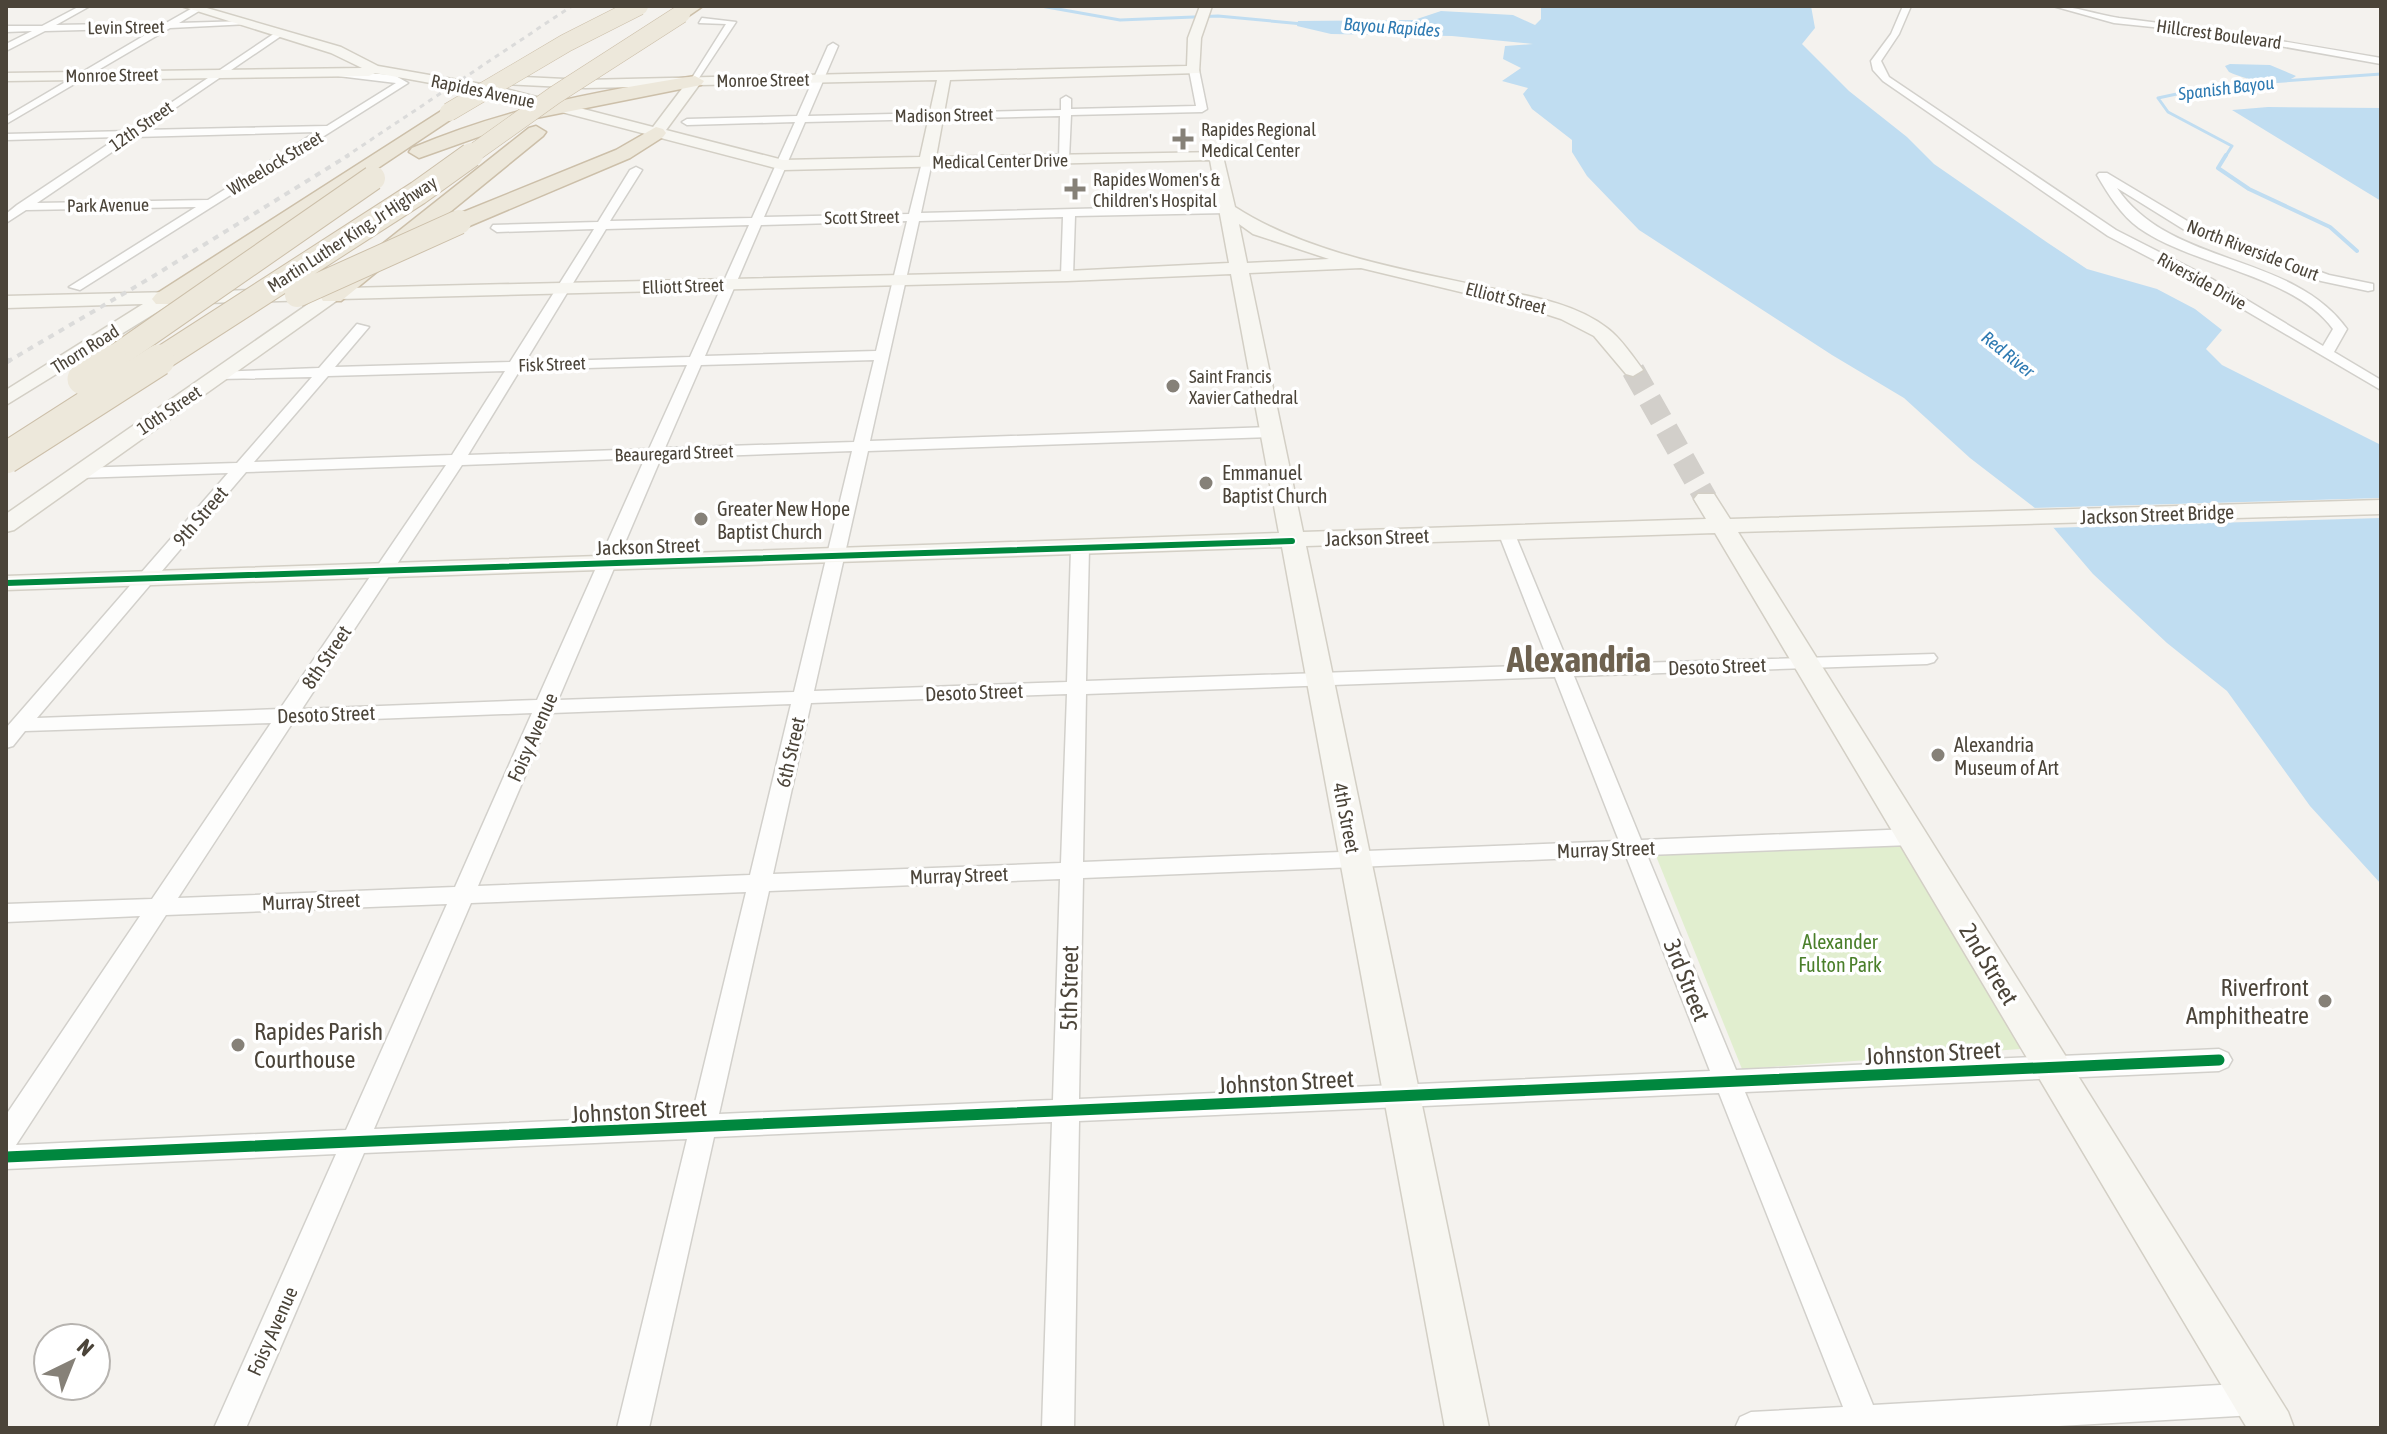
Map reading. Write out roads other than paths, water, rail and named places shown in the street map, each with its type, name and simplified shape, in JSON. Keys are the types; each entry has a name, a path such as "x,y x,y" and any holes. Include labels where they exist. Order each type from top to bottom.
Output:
{"highway":[{"path":"165,299 449,112 522,67 639,6"},
{"path":"332,296 687,12"},
{"name":"Martin Luther King, Jr Highway","path":"6,432 687,12"},
{"name":"Martin Luther King, Jr Highway","path":"6,458 418,193 564,88 687,12"},
{"path":"382,172 450,138 560,108 695,81"},
{"path":"29,417 269,247 445,130 498,101 502,95 498,91"},
{"path":"6,476 280,305 374,258 623,154 656,133"}],"main road":[{"path":"1194,70 1190,54 1206,6"},
{"name":"Rapides Avenue","path":"192,8 336,50 374,69 498,91 783,165"},
{"name":"Monroe Street","path":"336,50 396,66 486,79 585,84 1194,70"},
{"name":"Monroe Street","path":"6,77 322,71 410,76"},
{"name":"6th Street","path":"927,162 944,76"},
{"path":"656,133 695,81"},
{"name":"Medical Center Drive","path":"783,165 1217,155"},
{"name":"4th Street","path":"1217,155 1467,1428"},
{"name":"Elliott Street","path":"1227,209 1259,230 1359,263 1532,303 1568,315 1601,332 1633,370"},
{"name":"Elliott Street","path":"6,302 900,281 1359,263"},
{"name":"10th Street","path":"6,525 332,296"},
{"name":"Thorn Road","path":"6,399 165,299"},
{"name":"2nd Street","path":"1706,499 2264,1413"},
{"name":"Jackson Street Bridge","path":"1933,521 2381,507"},
{"name":"Jackson Street","path":"6,583 1506,532 1933,521"}],"street":[{"path":"6,48 86,6"},
{"name":"Riverside Drive","path":"1907,6 1895,34 1876,61 1878,70 1886,79 2094,223 2207,282 2326,353 2340,329 2336,320 2305,299 2143,225 2111,190 2103,175"},
{"name":"Hillcrest Boulevard","path":"2057,6 2114,20 2201,29 2381,61"},
{"path":"6,121 168,26 192,8"},
{"path":"687,12 732,22 695,81"},
{"name":"Levin Street","path":"6,29 245,24"},
{"name":"12th Street","path":"6,219 278,34"},
{"name":"Foisy Avenue","path":"230,1428 833,46"},
{"name":"Madison Street","path":"687,122 1202,109 1194,70"},
{"name":"Wheelock Street","path":"75,287 403,83 394,78 322,71"},
{"path":"1064,159 1066,98"},
{"path":"6,137 332,129"},
{"name":"6th Street","path":"633,1428 927,162"},
{"name":"8th Street","path":"6,1137 457,460 636,170"},
{"name":"North Riverside Court","path":"2103,175 2195,231 2326,278 2368,287"},
{"name":"Park Avenue","path":"6,207 209,203"},
{"name":"Scott Street","path":"497,228 1227,209"},
{"path":"1067,276 1069,212"},
{"name":"9th Street","path":"6,741 362,327"},
{"path":"2326,353 2381,386"},
{"name":"Fisk Street","path":"219,375 884,355"},
{"name":"Beauregard Street","path":"77,473 1271,432"},
{"name":"3rd Street","path":"1506,532 1866,1425"},
{"name":"5th Street","path":"1058,1428 1080,548"},
{"name":"Desoto Street","path":"20,725 1927,658"},
{"name":"Murray Street","path":"6,913 1911,837"},
{"name":"Johnston Street","path":"6,1157 2219,1060"},
{"path":"1751,1428 2264,1413"}],"water":[{"name":"Red River","path":"1541,6 1811,6 1815,28 1802,44 1849,91 1907,137 1934,164 2087,269 2157,289 2195,309 2222,330 2206,349 2222,365 2381,445 2381,884 2310,806 2227,691 2167,643 2093,574 2040,512 1970,458 1904,398 1639,230 1587,176 1572,152 1572,140 1532,109 1523,94 1528,88 1502,81 1521,68 1503,59 1505,46 1533,44 1452,36 1331,34 1297,26 1298,21 1414,20 1441,11 1513,15 1535,25 1541,19"},
{"path":"2270,65 2296,76 2281,82 2254,80 2229,72 2225,66"},
{"path":"2268,107 2381,108 2381,201 2232,110"}],"waterway":[{"name":"Bayou Rapides","path":"1041,6 1120,20 1218,16 1303,24"},
{"name":"Spanish Bayou","path":"2225,157 2232,146 2168,112 2158,98 2214,86 2381,74"},
{"name":"Spanish Bayou","path":"2226,155 2218,168 2249,189 2330,227 2357,251"}],"tunnel":[{"path":"1633,370 1706,499"}],"railway":[{"path":"345,157 572,6"},
{"path":"7,362 349,155"},
{"path":"6,362 10,360"}],"place":[{"name":"Rapides Regional Medical Center","path":"1183,139"},
{"name":"Rapides Women's & Children's Hospital","path":"1075,189"},
{"name":"Saint Francis Xavier Cathedral","path":"1173,386"},
{"name":"Emmanuel Baptist Church","path":"1206,483"},
{"name":"Greater New Hope Baptist Church","path":"701,519"},
{"name":"Alexandria Museum of Art","path":"1938,755"},
{"name":"Riverfront Amphitheatre","path":"2325,1001"},
{"name":"Rapides Parish Courthouse","path":"238,1045"}],"district":[{"name":"Alexandria","path":"1579,659"}],"park label":[{"name":"Alexander Fulton Park","path":"1840,952"}]}
